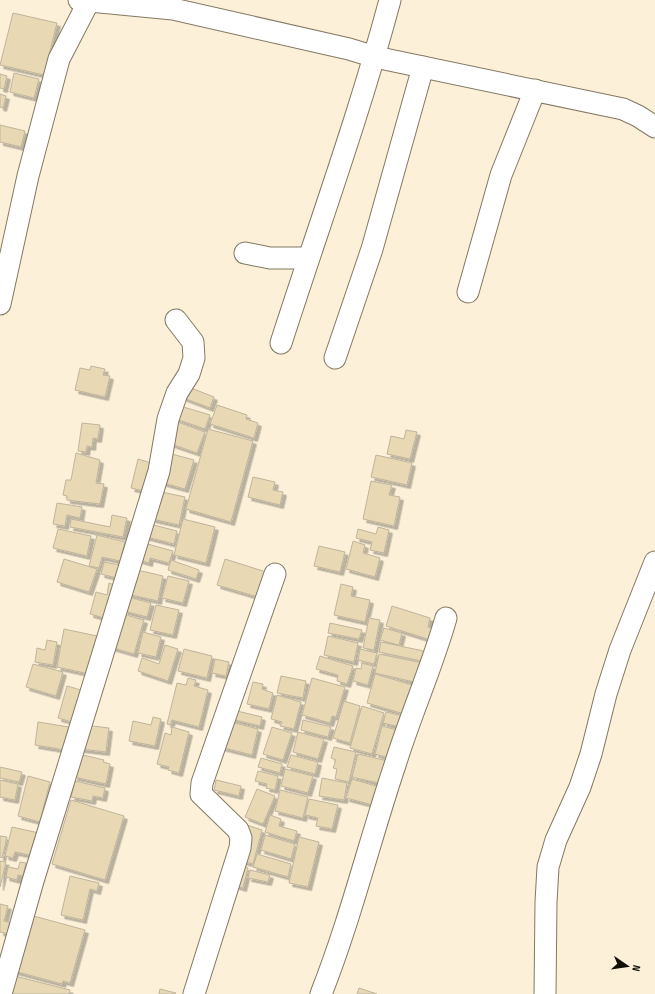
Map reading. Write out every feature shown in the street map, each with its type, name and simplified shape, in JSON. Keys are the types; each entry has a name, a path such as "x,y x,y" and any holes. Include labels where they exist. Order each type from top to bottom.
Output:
{"street":[{"path":"0,304 28,176 59,59 84,0 174,5 350,49 375,57 623,109 638,116 655,127"},
{"path":"281,342 375,57 390,0"},
{"path":"335,358 372,249 423,67"},
{"path":"468,292 501,175 535,90"},
{"path":"245,253 270,258 308,258"},
{"path":"1,994 159,471 168,419 177,393 189,374 194,358 193,342 176,320"},
{"path":"545,994 548,867 556,840 580,787 591,754 606,694 628,630 655,562"},
{"path":"194,994 240,848 241,838 238,830 201,794 202,783 275,574"},
{"path":"321,994 336,956 396,762 434,660 446,618"}],"building":[{"path":"13,13 57,23 44,75 0,65"},
{"path":"14,73 39,79 34,98 10,92"},
{"path":"0,74 7,76 4,89 0,88"},
{"path":"0,94 6,96 3,108 0,107"},
{"path":"0,125 25,131 21,147 0,142"},
{"path":"91,366 105,369 103,375 110,376 105,397 75,390 80,368 90,370"},
{"path":"186,386 214,397 210,408 181,397"},
{"path":"177,405 210,415 205,429 173,418"},
{"path":"217,405 247,415 246,419 258,423 254,438 210,424"},
{"path":"175,421 205,432 197,453 168,443"},
{"path":"82,423 100,425 98,439 93,438 92,447 87,446 86,452 78,451"},
{"path":"208,429 253,441 231,522 186,509"},
{"path":"406,430 417,432 410,459 387,454 391,436 404,439"},
{"path":"76,453 100,460 96,483 104,484 100,504 67,500 67,496 63,495 66,480 71,480"},
{"path":"168,453 194,460 185,489 160,482"},
{"path":"376,455 412,463 407,485 371,477"},
{"path":"138,459 151,463 144,491 131,488"},
{"path":"253,477 275,482 273,490 283,492 280,505 248,497"},
{"path":"371,481 392,485 389,495 400,497 394,526 363,519"},
{"path":"157,491 185,497 179,525 152,519"},
{"path":"57,503 82,507 80,518 67,515 65,526 53,524"},
{"path":"112,515 127,518 123,537 70,527 71,519 110,527"},
{"path":"183,519 215,527 206,563 174,555"},
{"path":"146,523 177,531 174,544 143,536"},
{"path":"378,527 389,530 384,553 370,550 372,542 356,538 358,529 376,534"},
{"path":"58,529 91,536 87,556 53,548"},
{"path":"97,535 125,542 120,561 102,557 99,568 89,566"},
{"path":"353,541 365,545 363,553 380,558 375,577 346,569"},
{"path":"144,543 173,551 169,563 150,558 149,563 139,560"},
{"path":"319,546 345,552 340,572 314,566"},
{"path":"64,559 97,569 89,592 57,582"},
{"path":"225,559 266,572 258,597 217,585"},
{"path":"171,560 199,570 196,579 168,570"},
{"path":"104,562 120,565 117,578 101,574"},
{"path":"133,569 163,576 158,601 127,594"},
{"path":"168,576 189,581 183,603 162,598"},
{"path":"109,583 119,587 111,620 90,614 96,592 107,595"},
{"path":"341,584 353,587 351,596 370,600 365,622 334,615"},
{"path":"128,597 151,603 147,617 124,611"},
{"path":"156,605 179,610 173,635 150,630"},
{"path":"392,606 430,618 428,627 438,630 434,641 386,626"},
{"path":"119,613 144,620 134,654 110,647"},
{"path":"369,618 380,620 374,650 363,648"},
{"path":"330,623 362,630 359,639 328,633"},
{"path":"384,628 402,633 399,645 380,640"},
{"path":"64,629 102,637 94,675 57,667"},
{"path":"143,632 161,637 156,657 138,653"},
{"path":"328,636 358,643 354,662 324,655"},
{"path":"47,640 57,642 53,665 35,662 37,648 45,650"},
{"path":"381,642 433,653 431,663 379,652"},
{"path":"165,645 178,649 168,681 138,671 142,658 159,664"},
{"path":"184,649 212,656 207,678 178,671"},
{"path":"360,649 377,653 374,664 358,660"},
{"path":"379,654 428,664 423,684 375,673"},
{"path":"320,656 353,666 347,684 337,681 338,675 316,669"},
{"path":"215,659 229,662 226,676 212,673"},
{"path":"362,663 373,666 368,685 353,681 356,668 361,669"},
{"path":"33,664 63,672 56,696 26,687"},
{"path":"375,674 419,687 411,716 367,703"},
{"path":"281,676 306,681 303,698 277,693"},
{"path":"188,678 196,680 194,686 208,690 199,727 172,720 170,725 167,724 177,683 186,685"},
{"path":"312,678 345,687 336,717 332,716 330,723 302,715"},
{"path":"253,682 263,684 262,689 273,693 269,709 247,704"},
{"path":"67,686 88,692 79,724 58,718"},
{"path":"277,695 301,702 294,729 280,726 282,722 271,719"},
{"path":"344,701 360,706 350,743 333,738"},
{"path":"362,706 384,713 372,754 350,748"},
{"path":"233,710 262,717 260,726 231,719"},
{"path":"386,712 407,717 404,728 383,723"},
{"path":"153,717 161,719 155,746 129,741 133,721 151,725"},
{"path":"303,720 331,727 328,737 301,730"},
{"path":"227,721 258,729 252,755 220,747"},
{"path":"38,722 75,728 71,751 35,745"},
{"path":"84,725 109,728 106,752 81,749"},
{"path":"382,726 401,731 393,759 375,754"},
{"path":"172,727 189,732 179,773 168,770 169,767 157,764 165,733 171,735"},
{"path":"272,727 292,733 283,760 263,754"},
{"path":"298,732 324,739 318,759 293,752"},
{"path":"334,747 356,752 349,782 335,779 337,769 333,768 336,760 331,758"},
{"path":"79,754 104,760 103,762 110,764 106,784 74,777"},
{"path":"358,754 388,761 383,784 352,777"},
{"path":"291,755 318,762 315,774 287,767"},
{"path":"261,758 282,764 280,773 258,767"},
{"path":"0,767 22,772 19,782 0,778"},
{"path":"285,769 313,776 308,793 281,786"},
{"path":"258,771 278,776 275,790 266,788 267,784 255,781"},
{"path":"28,776 50,782 40,822 18,816"},
{"path":"322,778 347,783 344,800 319,796"},
{"path":"352,779 383,788 377,806 346,798"},
{"path":"0,780 18,784 15,800 0,797"},
{"path":"216,780 241,786 239,796 214,790"},
{"path":"75,781 105,788 103,798 93,796 92,801 71,797"},
{"path":"257,789 275,796 263,824 245,817"},
{"path":"280,790 308,797 303,818 275,811"},
{"path":"309,799 338,805 332,829 316,826 318,818 305,815"},
{"path":"71,800 124,816 105,880 52,864"},
{"path":"270,815 281,819 279,826 297,831 294,841 265,832"},
{"path":"247,825 262,830 253,864 238,860"},
{"path":"12,827 39,833 34,856 15,852 13,858 5,856"},
{"path":"265,835 295,844 291,859 261,850"},
{"path":"0,836 7,837 2,858 0,857"},
{"path":"299,837 319,842 308,887 289,883"},
{"path":"257,854 291,864 288,877 253,867"},
{"path":"0,861 6,862 0,887"},
{"path":"20,862 26,863 23,876 18,875 17,880 6,877 8,867 18,869"},
{"path":"238,865 248,868 243,888 233,885"},
{"path":"250,870 270,875 268,882 248,878"},
{"path":"70,876 99,883 97,891 90,889 83,920 61,915"},
{"path":"0,904 8,906 4,921 16,924 13,935 0,932"},
{"path":"30,915 85,930 70,983 63,981 62,984 14,971"},
{"path":"11,975 70,990 69,994 6,994"},
{"path":"359,988 377,994 357,994"},
{"path":"160,989 176,993 159,994"}]}
